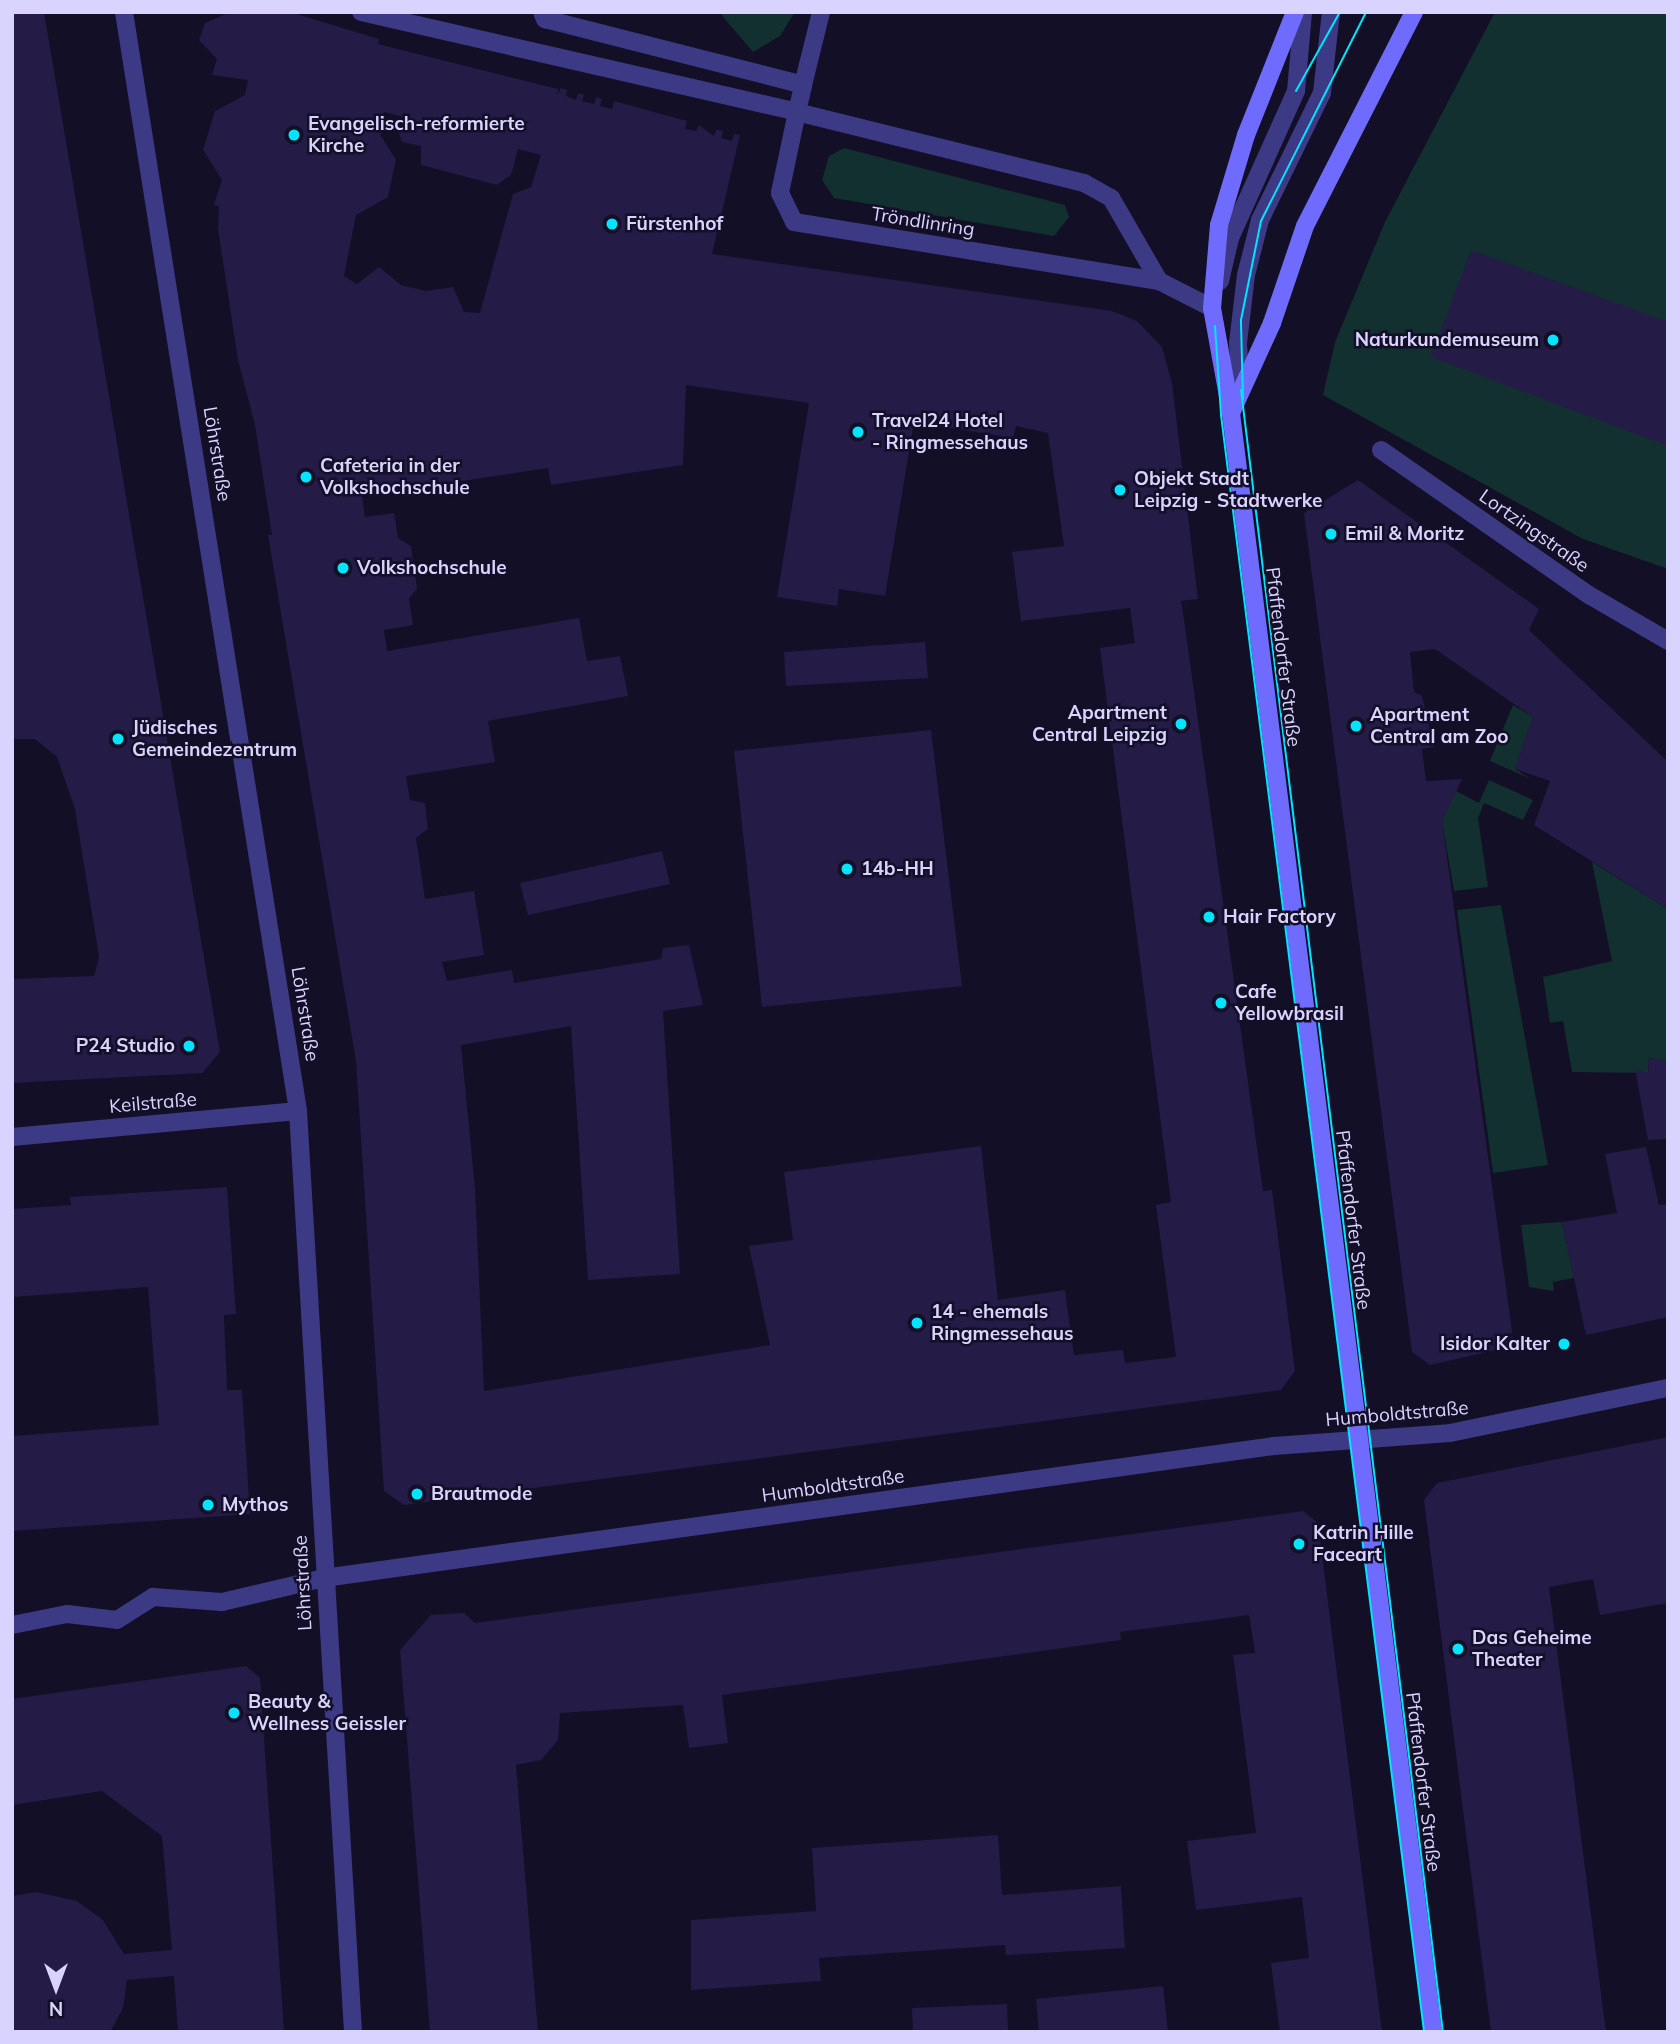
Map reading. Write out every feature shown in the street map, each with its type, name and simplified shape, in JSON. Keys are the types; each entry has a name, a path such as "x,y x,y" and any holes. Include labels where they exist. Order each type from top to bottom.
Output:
{"main road":[{"name":"Pfaffendorfer Straße","path":"1295,12 1246,135 1219,225 1212,308 1231,413 1433,2032"},
{"path":"1231,413 1272,323 1305,226 1414,12"}],"street":[{"name":"Löhrstraße","path":"124,12 299,1111 324,1578 353,2032"},
{"path":"361,12 797,112 1084,183 1111,198 1159,281"},
{"path":"542,12 545,19 803,85"},
{"name":"Tröndlinring","path":"821,12 780,193 794,222 1159,281 1212,308"},
{"path":"1215,326 1230,238 1296,91 1303,12"},
{"path":"1241,390 1238,343 1246,275 1260,220 1322,93 1331,12"},
{"name":"Lortzingstraße","path":"1381,450 1588,595 1668,641"},
{"name":"Keilstraße","path":"12,1137 299,1111"},
{"name":"Humboldtstraße","path":"12,1625 67,1614 117,1620 153,1597 222,1602 324,1578 1359,1439 1450,1433 1668,1388"}],"green space":[{"path":"719,12 795,12 780,36 753,52"},
{"path":"1495,12 1668,12 1668,569 1583,539 1323,395 1335,342 1385,222"},
{"path":"844,148 1065,205 1069,217 1054,236 834,198 822,180 829,156"},
{"path":"1513,705 1533,717 1515,769 1531,779 1490,761"},
{"path":"1489,780 1533,800 1523,820 1484,803 1478,818 1488,887 1454,891 1442,821 1456,791 1479,803"},
{"path":"1592,862 1668,909 1668,1061 1649,1058 1648,1073 1572,1072 1563,1021 1550,1023 1543,977 1612,961"},
{"path":"1501,905 1548,1165 1493,1173 1457,910"},
{"path":"1562,1222 1574,1278 1553,1282 1554,1291 1529,1287 1521,1225"}],"building":[{"path":"12,12 44,12 220,1052 202,1073 12,1083 12,979 94,976 99,957 75,809 57,757 35,739 12,739"},
{"path":"230,12 290,12 379,39 378,44 558,89 557,95 561,88 567,90 566,96 576,100 578,93 584,95 582,101 594,104 596,97 602,99 600,106 612,109 614,101 687,121 685,129 696,131 699,125 714,136 716,130 723,131 721,138 732,141 734,134 740,135 712,254 1112,311 1137,321 1162,347 1172,383 1198,599 1181,601 1263,1191 1272,1190 1295,1371 1281,1390 404,1505 384,1491 356,1061 268,535 272,535 255,425 238,360 218,229 219,206 214,205 222,180 203,150 215,111 245,95 248,80 212,75 217,59 199,40 205,23","holes":["384,112 403,117 399,133 402,142 421,146 421,165 497,185 511,175 518,149 541,155 531,187 513,194 480,313 464,312 453,287 426,291 401,285 379,267 357,284 344,276 356,215 388,197 396,160 381,136","686,385 809,403 777,597 837,606 839,589 885,596 914,422 1013,438 1016,426 1048,433 1064,546 1012,552 1021,621 1130,608 1135,643 1100,648 1171,1202 1156,1205 1176,1357 1125,1363 1123,1350 1074,1355 1065,1290 998,1300 981,1146 784,1172 793,1240 749,1246 770,1345 484,1391 475,1188 461,1045 571,1026 588,1280 680,1274 663,1011 703,1005 689,945 663,948 661,959 514,983 512,970 447,981 442,962 484,955 474,891 425,899 416,838 428,829 425,803 410,800 406,776 495,762 488,721 628,696 620,656 587,661 579,618 387,651 384,630 413,625 409,598 417,589 411,546 398,538 394,513 365,517 362,496 548,468 551,485 683,465"]},
{"name":"Naturkundemuseum","path":"1471,250 1668,322 1668,446 1431,357"},
{"path":"1358,480 1539,609 1529,630 1668,762 1668,909 1534,825 1550,781 1515,769 1533,717 1435,649 1410,652 1414,692 1422,696 1434,747 1422,749 1426,781 1462,779 1442,821 1514,1346 1430,1365 1412,1352 1304,513"},
{"path":"925,642 928,678 786,686 784,652"},
{"name":"14b-HH","path":"931,730 962,986 762,1007 734,751"},
{"path":"662,851 670,884 528,915 520,883"},
{"path":"1649,1058 1668,1061 1668,1139 1648,1140 1635,1069 1648,1073"},
{"path":"1646,1147 1659,1205 1668,1204 1668,1317 1586,1335 1562,1222 1617,1213 1605,1154"},
{"path":"227,1187 236,1314 224,1315 227,1390 242,1390 250,1514 12,1531 12,1436 159,1425 148,1287 12,1297 12,1209 71,1205 70,1197"},
{"path":"1668,1437 1668,1603 1600,1615 1593,1579 1549,1587 1606,2032 1491,2032 1424,1500 1437,1483"},
{"path":"1303,1511 1318,1523 1382,2032 1280,2032 1271,1963 1309,1958 1302,1897 1196,1910 1187,1841 1256,1833 1233,1655 1255,1653 1249,1615 1120,1632 1121,1640 722,1695 728,1743 689,1748 683,1705 560,1713 558,1740 541,1760 516,1765 538,2032 430,2032 400,1650 431,1615 464,1613 475,1623"},
{"path":"246,1666 260,1678 284,2032 178,2032 174,1976 127,1980 123,2008 110,2032 12,2032 12,1896 36,1892 77,1901 103,1920 124,1954 172,1950 162,1836 102,1791 12,1805 12,1699"},
{"path":"998,1835 1002,1895 1121,1886 1125,1948 1006,1955 1005,1945 819,1958 821,1981 691,1990 691,1920 816,1911 812,1848"},
{"path":"1163,1986 1168,2032 1039,2032 1036,1999"},
{"path":"1007,2004 1008,2032 913,2032 912,2008"}],"tram line":[{"path":"1296,91 1340,12"},
{"path":"1243,399 1241,320 1261,221 1366,12"},
{"path":"1215,326 1221,415 1424,2032"},
{"path":"1241,390 1443,2032"}],"place":[{"name":"Evangelisch-reformierte Kirche","path":"294,135"},
{"name":"Fürstenhof","path":"612,224"},
{"name":"Naturkundemuseum","path":"1553,340"},
{"name":"Travel24 Hotel - Ringmessehaus","path":"858,432"},
{"name":"Cafeteria in der Volkshochschule","path":"306,477"},
{"name":"Objekt Stadt Leipzig - Stadtwerke","path":"1120,490"},
{"name":"Emil & Moritz","path":"1331,534"},
{"name":"Volkshochschule","path":"343,568"},
{"name":"Apartment Central Leipzig","path":"1181,724"},
{"name":"Apartment Central am Zoo","path":"1356,726"},
{"name":"Jüdisches Gemeindezentrum","path":"118,739"},
{"name":"14b-HH","path":"847,869"},
{"name":"Hair Factory","path":"1209,917"},
{"name":"Cafe Yellowbrasil","path":"1221,1003"},
{"name":"P24 Studio","path":"189,1046"},
{"name":"14 - ehemals Ringmessehaus","path":"917,1323"},
{"name":"Isidor Kalter","path":"1564,1344"},
{"name":"Brautmode","path":"417,1494"},
{"name":"Mythos","path":"208,1505"},
{"name":"Katrin Hille Faceart","path":"1299,1544"},
{"name":"Das Geheime Theater","path":"1458,1649"},
{"name":"Beauty & Wellness Geissler","path":"234,1713"}]}
